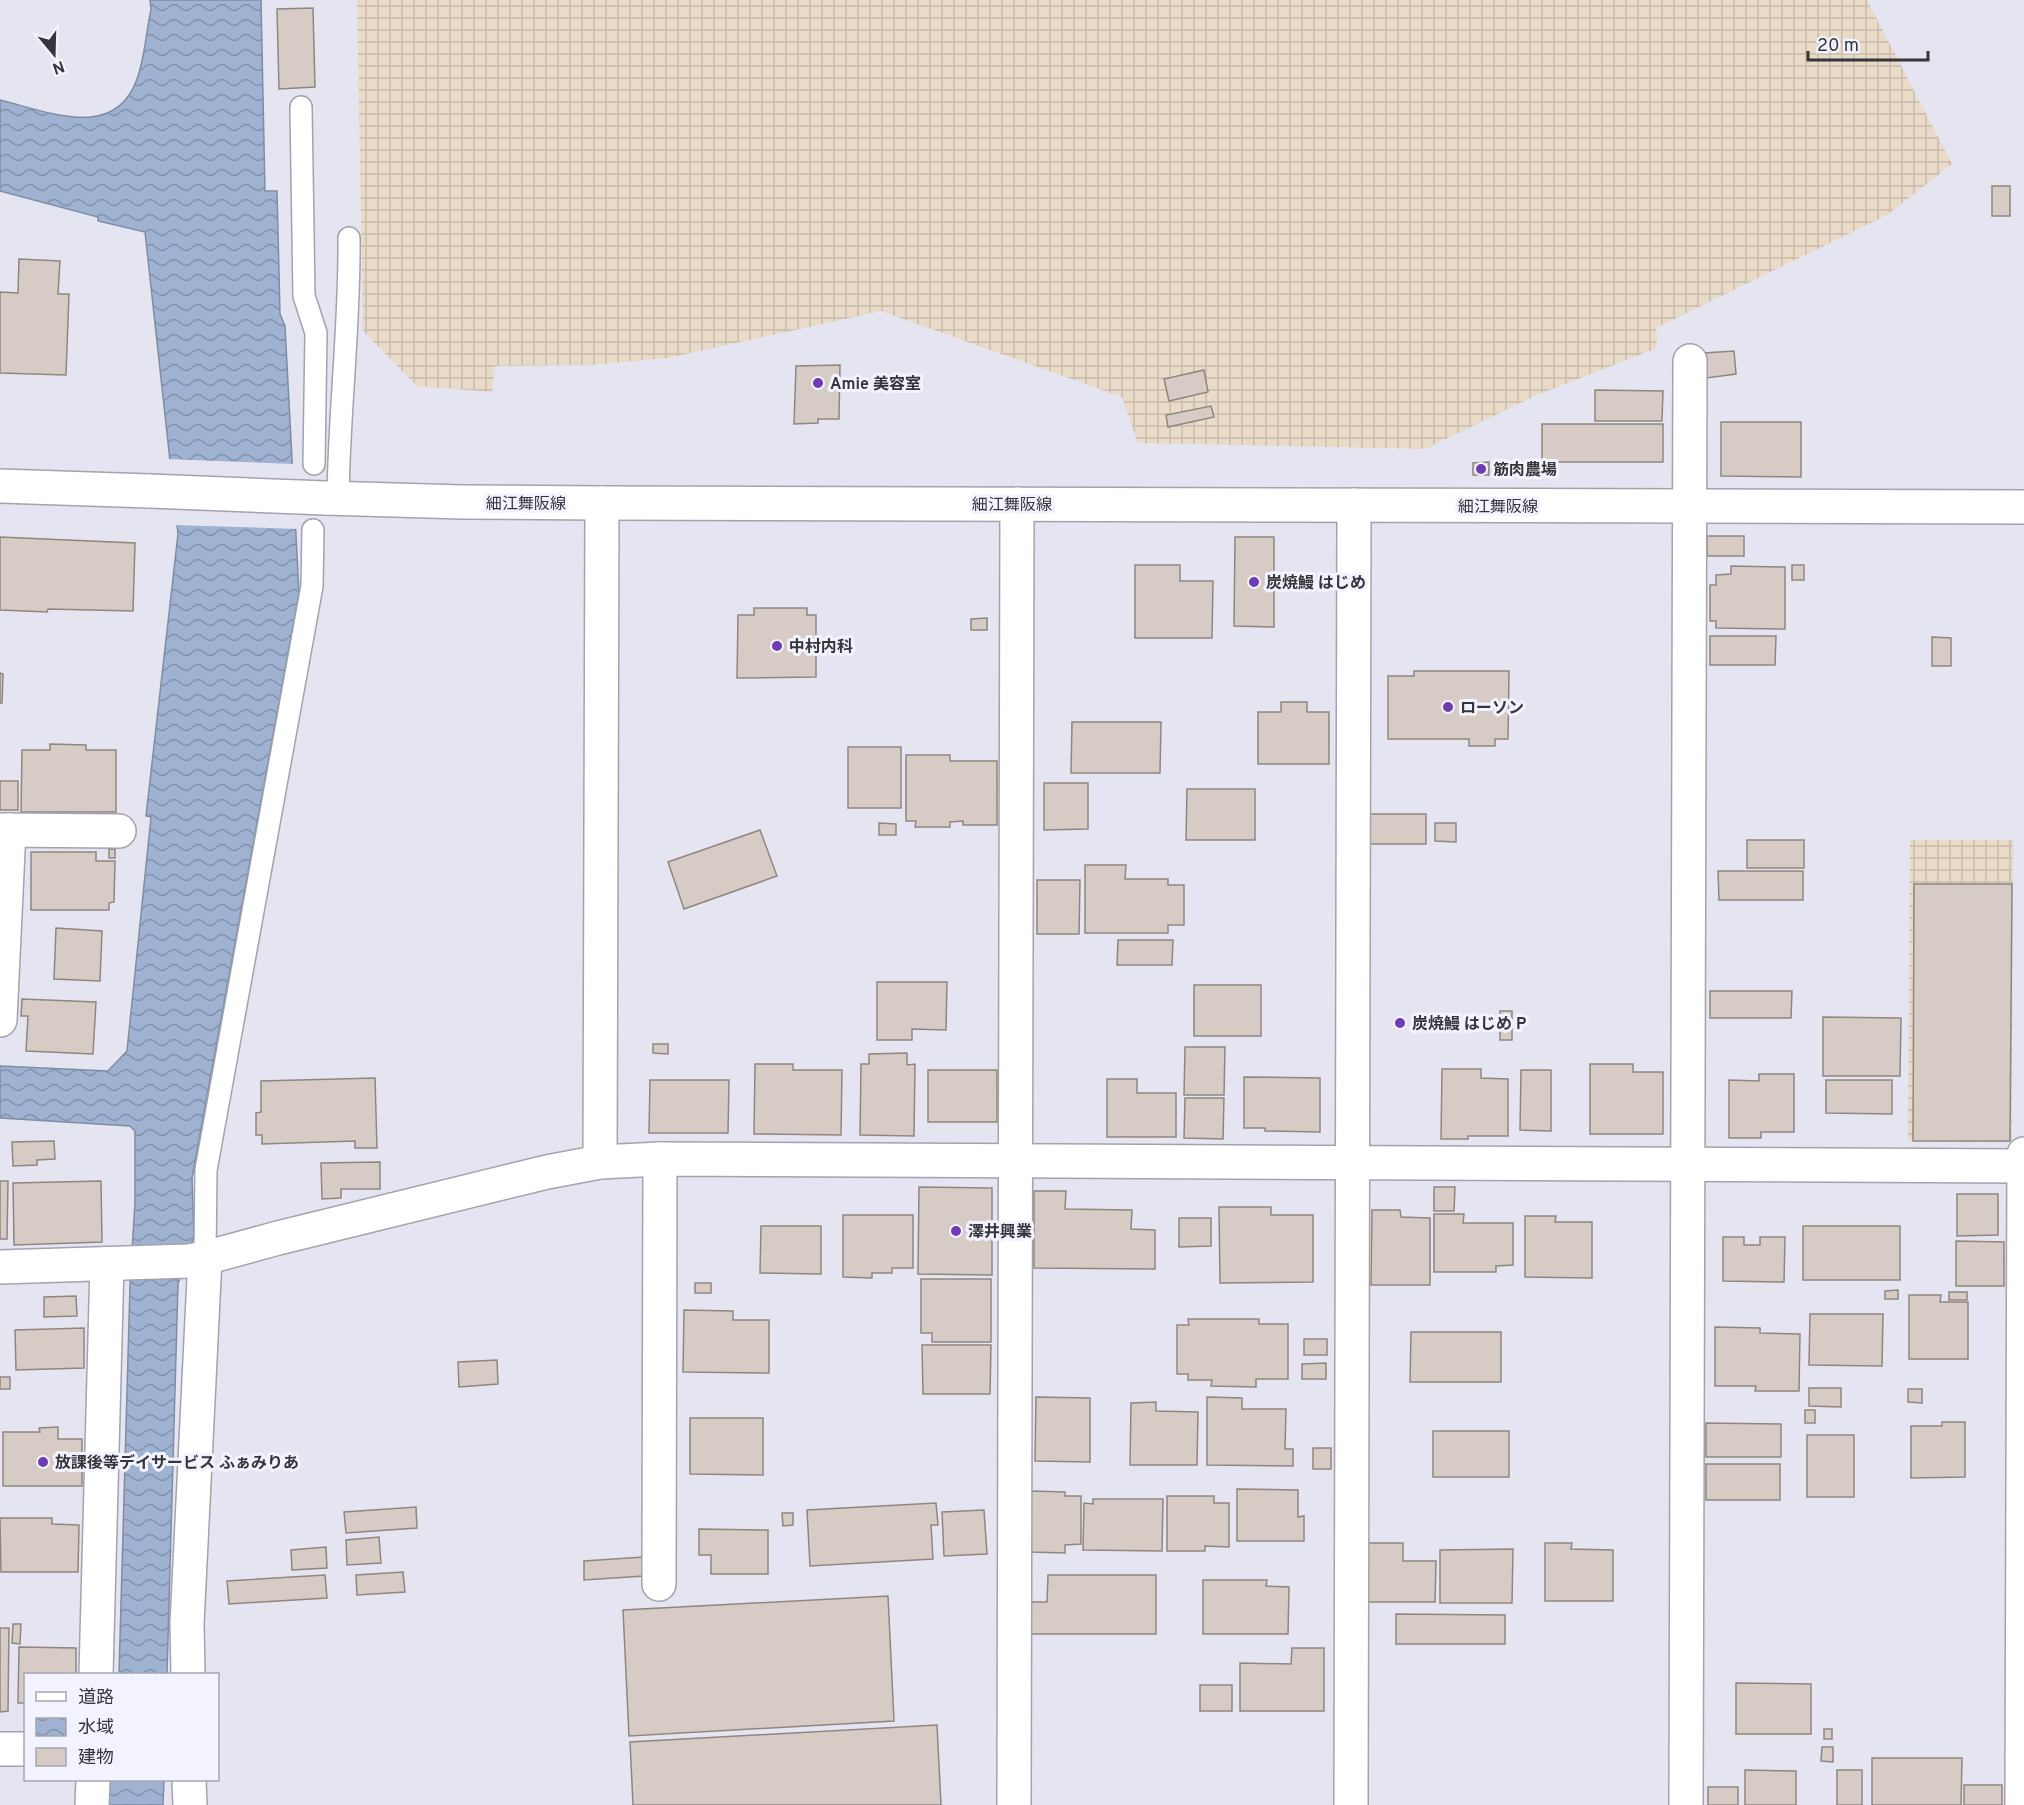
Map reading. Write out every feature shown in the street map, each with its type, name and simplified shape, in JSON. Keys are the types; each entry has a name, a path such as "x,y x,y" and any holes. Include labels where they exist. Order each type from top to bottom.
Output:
{"street":[{"path":"1686,1805 1690,361"},
{"name":"細江舞阪線","path":"0,486 463,502 2024,507"},
{"path":"600,1162 602,503"},
{"path":"1014,1805 1017,504"},
{"path":"1351,1805 1354,505"},
{"path":"0,1020 5,830 119,831"},
{"path":"2022,1805 2024,1154"},
{"path":"658,1584 660,1160"},
{"path":"0,1267 197,1259 441,1198 600,1162 660,1160 1016,1161 2024,1166"},
{"path":"188,1673 187,1624 197,1259"},
{"path":"96,1673 116,1263"},
{"path":"0,1749 24,1749"},
{"path":"92,1805 93,1781"},
{"path":"189,1781 190,1805"}],"lane":[{"path":"301,107 304,296 316,333 314,464"},
{"path":"332,498 350,294 349,238"},
{"path":"197,1259 206,1170 312,586 313,530"}],"shaded area":[{"path":"357,0 1867,0 1952,164 1887,215 1656,328 1657,348 1537,395 1425,449 1138,443 1122,397 881,311 668,358 592,365 495,366 492,392 417,386 363,331"},
{"path":"1910,840 2013,840 2012,1142 1908,1141"}],"water":[{"path":"150,0 261,0 265,191 277,191 280,314 285,326 299,593 192,1178 194,1236 178,1284 167,1673 119,1673 130,1285 135,1202 135,1131 130,1126 0,1118 0,1066 108,1071 127,1051 151,817 146,816 178,534 145,232 98,221 98,217 0,191 0,100 58,115 78,117 96,116 113,110 127,98 137,79 151,10"},
{"path":"109,1781 164,1781 163,1805 108,1805"}],"pier":[{"path":"167,459 295,464 299,529 174,525"}],"building":[{"path":"313,8 315,87 279,89 277,9"},
{"path":"1992,186 2010,186 2010,216 1992,216"},
{"path":"19,259 60,261 58,294 69,294 66,375 0,373 0,292 18,293"},
{"path":"1734,351 1736,374 1706,378 1704,353"},
{"name":"Amie 美容室","path":"840,365 839,419 818,419 818,423 794,424 796,366"},
{"path":"1204,370 1208,392 1169,401 1164,379"},
{"path":"1595,390 1663,391 1662,421 1595,421"},
{"path":"1211,406 1214,417 1168,427 1166,415"},
{"path":"1721,422 1801,422 1801,477 1721,476"},
{"path":"1542,424 1663,424 1663,462 1542,462"},
{"path":"1489,462 1489,475 1473,475 1473,463"},
{"path":"1707,536 1744,536 1744,556 1707,556"},
{"path":"0,537 135,543 133,611 0,610"},
{"name":"炭焼鰻 はじめ","path":"1235,537 1274,537 1274,627 1234,626"},
{"path":"1135,565 1180,565 1180,581 1213,581 1212,638 1135,638"},
{"path":"1792,565 1804,565 1804,580 1792,580"},
{"path":"1731,566 1785,567 1785,629 1716,628 1716,621 1710,621 1710,585 1716,585 1716,575 1731,574"},
{"name":"中村内科","path":"754,608 807,608 807,615 816,615 816,677 737,678 738,615 754,615"},
{"path":"987,618 987,630 971,630 971,619"},
{"path":"1710,636 1776,636 1775,665 1710,665"},
{"path":"1932,637 1951,638 1951,666 1932,666"},
{"name":"ローソン","path":"1414,671 1509,671 1508,739 1495,739 1495,746 1469,746 1469,739 1388,739 1388,676 1414,676"},
{"path":"0,673 3,674 2,703 0,703"},
{"path":"1281,702 1307,702 1307,712 1329,712 1329,764 1258,764 1258,712 1281,712"},
{"path":"1072,722 1161,722 1160,773 1071,773"},
{"path":"50,744 86,745 86,750 116,750 116,812 21,812 22,750 50,750"},
{"path":"848,747 901,747 901,808 848,808"},
{"path":"906,755 950,755 950,761 997,761 997,825 963,825 963,821 950,822 950,827 915,827 916,821 906,821"},
{"path":"0,781 18,781 18,810 0,810"},
{"path":"1044,783 1088,783 1088,829 1044,830"},
{"path":"1187,789 1255,789 1255,840 1186,840"},
{"path":"1370,814 1426,814 1426,844 1370,844"},
{"path":"879,823 896,824 896,835 879,835"},
{"path":"1435,823 1456,823 1456,842 1435,841"},
{"path":"760,830 777,876 684,909 668,862"},
{"path":"1747,840 1804,840 1804,868 1747,868"},
{"path":"109,849 115,849 115,858 109,858"},
{"path":"31,852 96,852 96,861 115,861 114,902 109,903 109,910 31,910"},
{"path":"1085,865 1126,865 1125,879 1168,879 1168,885 1184,885 1184,925 1168,925 1168,933 1085,933"},
{"path":"1718,871 1803,871 1803,900 1719,900"},
{"path":"1037,880 1080,880 1079,934 1037,934"},
{"path":"1914,884 2012,884 2010,1141 1913,1141"},
{"path":"56,928 102,931 100,981 54,979"},
{"path":"1118,940 1173,940 1172,965 1117,965"},
{"path":"877,982 947,982 946,1030 912,1029 912,1040 877,1040"},
{"path":"1194,985 1261,985 1261,1036 1194,1036"},
{"path":"1710,991 1792,991 1791,1018 1710,1018"},
{"path":"22,999 96,1002 93,1054 26,1051 28,1016 21,1016"},
{"path":"1500,1011 1512,1011 1512,1040 1500,1040"},
{"path":"1823,1017 1901,1018 1900,1076 1823,1076"},
{"path":"653,1044 668,1044 668,1054 653,1053"},
{"path":"1185,1047 1225,1047 1224,1095 1184,1095"},
{"path":"907,1053 907,1065 915,1064 914,1136 860,1135 861,1064 869,1064 869,1054"},
{"path":"755,1064 793,1064 793,1070 842,1070 841,1135 754,1134"},
{"path":"1590,1064 1633,1064 1633,1072 1663,1072 1663,1134 1590,1134"},
{"path":"1442,1069 1481,1069 1481,1078 1508,1079 1508,1136 1441,1139"},
{"path":"928,1070 997,1070 997,1122 928,1122"},
{"path":"1521,1070 1551,1070 1551,1131 1520,1130"},
{"path":"1759,1074 1794,1074 1794,1132 1761,1132 1761,1138 1729,1138 1729,1080 1759,1081"},
{"path":"1244,1077 1320,1078 1320,1132 1265,1131 1265,1128 1244,1128"},
{"path":"375,1078 377,1148 355,1148 355,1141 262,1144 262,1135 256,1135 256,1113 261,1112 261,1081"},
{"path":"1107,1079 1137,1079 1137,1093 1176,1093 1176,1137 1107,1137"},
{"path":"650,1080 729,1080 728,1133 649,1133"},
{"path":"1826,1080 1892,1080 1892,1114 1826,1113"},
{"path":"1185,1098 1224,1098 1223,1139 1184,1138"},
{"path":"54,1141 55,1159 37,1160 37,1165 13,1166 12,1142"},
{"path":"380,1162 380,1189 341,1189 341,1198 322,1199 321,1163"},
{"path":"0,1181 8,1181 7,1239 0,1239"},
{"path":"101,1181 102,1242 14,1245 13,1183"},
{"path":"919,1187 992,1188 992,1275 918,1274"},
{"path":"1434,1187 1455,1187 1454,1211 1434,1211"},
{"path":"1034,1191 1066,1191 1065,1209 1132,1210 1131,1229 1155,1230 1155,1269 1034,1268"},
{"path":"1957,1194 1998,1194 1998,1235 1957,1236"},
{"path":"1219,1207 1271,1207 1271,1215 1313,1215 1313,1282 1220,1283"},
{"path":"1372,1210 1400,1210 1401,1217 1430,1218 1430,1285 1371,1285"},
{"path":"1434,1214 1464,1214 1463,1223 1513,1223 1513,1265 1496,1266 1496,1272 1434,1272"},
{"path":"843,1215 913,1215 913,1268 892,1268 892,1273 872,1273 872,1278 843,1277"},
{"path":"1525,1216 1556,1216 1555,1222 1592,1222 1592,1278 1525,1277"},
{"path":"1179,1218 1211,1218 1211,1246 1179,1247"},
{"path":"761,1226 821,1226 821,1274 760,1273"},
{"path":"1803,1226 1900,1226 1900,1280 1803,1280"},
{"path":"1723,1237 1744,1237 1744,1245 1760,1245 1760,1237 1785,1237 1784,1282 1723,1281"},
{"path":"1956,1241 2004,1242 2004,1286 1956,1286"},
{"path":"921,1279 991,1279 991,1342 932,1342 932,1333 921,1333"},
{"path":"695,1283 711,1283 711,1293 695,1293"},
{"path":"1898,1290 1898,1299 1885,1299 1885,1291"},
{"path":"1949,1292 1967,1292 1967,1300 1949,1300"},
{"path":"1909,1295 1941,1295 1940,1302 1968,1302 1968,1359 1909,1359"},
{"path":"76,1296 77,1316 44,1317 44,1297"},
{"path":"684,1310 733,1311 733,1320 769,1320 769,1373 683,1372"},
{"path":"1810,1314 1883,1314 1882,1366 1809,1365"},
{"path":"1188,1319 1259,1319 1259,1324 1288,1324 1288,1379 1256,1379 1256,1387 1211,1386 1212,1380 1188,1380 1188,1374 1177,1374 1177,1325 1189,1325"},
{"path":"1715,1327 1760,1328 1760,1333 1800,1334 1799,1391 1755,1391 1756,1386 1715,1386"},
{"path":"84,1328 84,1368 16,1370 15,1330"},
{"path":"1411,1332 1501,1332 1501,1382 1410,1382"},
{"path":"1304,1339 1327,1339 1327,1355 1304,1355"},
{"path":"922,1345 991,1345 990,1394 923,1394"},
{"path":"497,1360 498,1384 459,1387 458,1362"},
{"path":"1326,1363 1326,1379 1302,1379 1302,1364"},
{"path":"0,1377 10,1377 10,1389 0,1389"},
{"path":"1809,1388 1841,1388 1841,1407 1809,1406"},
{"path":"1908,1389 1922,1389 1922,1403 1908,1402"},
{"path":"1036,1397 1090,1398 1090,1462 1035,1461"},
{"path":"1207,1397 1242,1398 1242,1409 1286,1409 1285,1449 1293,1449 1293,1466 1207,1465"},
{"path":"1156,1402 1156,1411 1198,1412 1197,1465 1130,1465 1131,1403"},
{"path":"1805,1410 1815,1410 1815,1423 1805,1423"},
{"path":"690,1418 763,1418 763,1475 690,1474"},
{"path":"1942,1422 1965,1422 1965,1477 1911,1478 1911,1426 1942,1426"},
{"path":"1706,1423 1781,1424 1781,1457 1706,1457"},
{"name":"放課後等デイサービス ふぁみりあ","path":"58,1427 58,1439 82,1439 82,1486 3,1486 3,1432 40,1432 39,1428"},
{"path":"1433,1431 1509,1431 1509,1477 1433,1477"},
{"path":"1807,1435 1854,1435 1854,1497 1807,1497"},
{"path":"1313,1448 1331,1448 1331,1469 1313,1469"},
{"path":"1706,1464 1780,1464 1780,1500 1706,1500"},
{"path":"1237,1489 1298,1490 1298,1517 1304,1516 1304,1541 1237,1541"},
{"path":"1031,1491 1065,1492 1065,1496 1081,1496 1081,1544 1065,1545 1065,1553 1031,1552"},
{"path":"1167,1496 1214,1496 1214,1503 1229,1503 1229,1547 1205,1546 1205,1551 1167,1551"},
{"path":"1093,1499 1163,1499 1162,1551 1083,1550 1084,1503 1093,1504"},
{"path":"936,1503 938,1525 931,1525 933,1559 810,1566 807,1510"},
{"path":"416,1507 417,1528 346,1533 344,1512"},
{"path":"984,1510 987,1554 944,1556 942,1512"},
{"path":"782,1513 793,1513 793,1525 783,1526"},
{"path":"0,1518 52,1518 52,1524 79,1525 78,1572 1,1572"},
{"path":"699,1529 768,1530 768,1574 711,1574 711,1555 699,1555"},
{"path":"379,1537 381,1563 347,1565 346,1540"},
{"path":"1367,1543 1403,1543 1403,1561 1436,1561 1435,1602 1366,1602"},
{"path":"1545,1543 1572,1543 1571,1549 1613,1550 1613,1601 1545,1601"},
{"path":"326,1547 327,1568 292,1570 291,1550"},
{"path":"1513,1549 1512,1603 1440,1603 1440,1550"},
{"path":"643,1557 644,1576 584,1580 584,1561"},
{"path":"403,1572 405,1592 357,1595 356,1575"},
{"path":"325,1575 327,1598 229,1604 227,1581"},
{"path":"1048,1575 1156,1575 1156,1634 1031,1634 1031,1602 1047,1602"},
{"path":"1203,1580 1267,1580 1266,1586 1289,1587 1288,1634 1203,1634"},
{"path":"888,1596 894,1721 629,1736 623,1610"},
{"path":"1396,1614 1505,1615 1505,1644 1396,1644"},
{"path":"13,1624 21,1624 20,1644 12,1643"},
{"path":"0,1628 9,1628 8,1711 0,1712"},
{"path":"19,1647 76,1648 76,1673 24,1673 24,1703 18,1703"},
{"path":"1292,1648 1324,1648 1324,1711 1240,1711 1240,1663 1291,1664"},
{"path":"1736,1683 1811,1684 1811,1734 1736,1734"},
{"path":"1200,1685 1232,1685 1232,1711 1200,1711"},
{"path":"937,1725 941,1805 633,1805 630,1742"},
{"path":"1824,1729 1832,1729 1832,1739 1824,1739"},
{"path":"1822,1747 1833,1747 1833,1762 1821,1761"},
{"path":"1872,1758 1962,1758 1961,1805 1872,1805"},
{"path":"1745,1770 1796,1771 1796,1805 1745,1805"},
{"path":"1837,1770 1862,1770 1862,1805 1837,1805"},
{"path":"1964,1785 2002,1785 2002,1805 1964,1805"},
{"path":"1708,1787 1738,1787 1738,1805 1708,1805"}],"place":[{"name":"Amie 美容室","path":"818,383"},
{"name":"筋肉農場","path":"1481,469"},
{"name":"炭焼鰻 はじめ","path":"1254,582"},
{"name":"中村内科","path":"777,646"},
{"name":"ローソン","path":"1448,707"},
{"name":"炭焼鰻 はじめ P","path":"1400,1023"},
{"name":"澤井興業","path":"956,1231"},
{"name":"放課後等デイサービス ふぁみりあ","path":"43,1462"}]}
